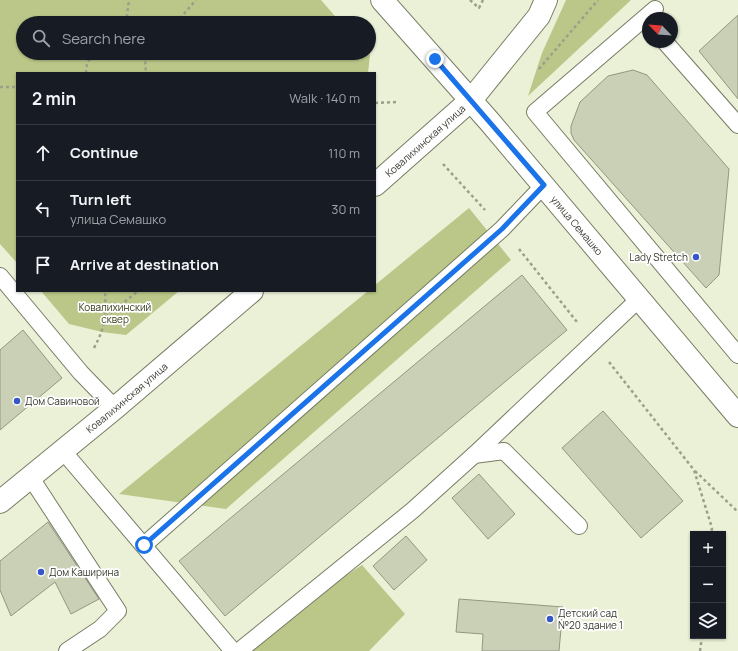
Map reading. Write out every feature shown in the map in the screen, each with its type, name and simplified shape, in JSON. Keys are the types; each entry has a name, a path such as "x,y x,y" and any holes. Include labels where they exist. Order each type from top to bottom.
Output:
{"street":[{"name":"улица Семашко","path":"382,0 544,185 738,416"},
{"name":"Ковалихинская улица","path":"376,184 471,100 539,16 546,0"},
{"name":"Ковалихинская улица","path":"0,502 115,408 251,292"}],"lane":[{"path":"658,9 535,112 738,355"},
{"path":"670,48 738,125"},
{"path":"144,545 502,229 544,185"},
{"path":"0,276 6,292 115,408"},
{"path":"240,651 414,510 639,299"},
{"path":"474,455 504,450 579,526"},
{"path":"63,451 233,651"},
{"path":"31,478 118,611 100,629 67,651"}],"path":[{"path":"127,16 129,0"},
{"path":"182,16 196,0"},
{"path":"470,0 479,8 483,0"},
{"path":"539,69 598,0"},
{"path":"86,72 87,63 89,60"},
{"path":"145,60 146,72"},
{"path":"0,87 16,87"},
{"path":"376,103 397,102"},
{"path":"81,373 102,332 106,317 105,292"},
{"path":"106,317 137,292"},
{"path":"694,470 738,512"},
{"path":"700,651 702,639"}],"green space":[{"path":"0,0 321,0 335,16 16,16 16,60 369,60 368,72 16,72 16,262 0,244"},
{"path":"566,0 631,0 528,96 542,53"},
{"path":"469,208 511,260 226,509 119,494 367,292 376,292 376,284"},
{"name":"Ковалихинский сквер","path":"42,292 178,292 126,335 102,332 69,324"},
{"path":"362,565 405,614 369,651 229,651"}],"building":[{"path":"738,15 738,99 699,51"},
{"path":"633,70 647,75 729,169 719,275 706,288 574,140 571,133 571,126 580,102 608,76"},
{"path":"522,275 567,330 225,616 179,561"},
{"name":"Дом Савиновой","path":"23,330 62,378 0,430 0,350"},
{"path":"603,411 683,501 641,538 562,448"},
{"path":"479,474 515,514 488,539 452,498"},
{"name":"Дом Каширина","path":"48,522 99,599 71,614 55,582 11,616 0,590 0,561"},
{"path":"406,536 427,560 394,590 373,566"},
{"path":"459,599 563,607 559,651 482,651 483,634 456,632"}],"place":[{"name":"Lady Stretch","path":"696,257"},
{"name":"Дом Савиновой","path":"17,401"},
{"name":"Дом Каширина","path":"41,572"},
{"name":"Детский сад №20 здание 1","path":"550,619"}],"route":[{"path":"144,545 511,221 544,185 435,59"}]}
